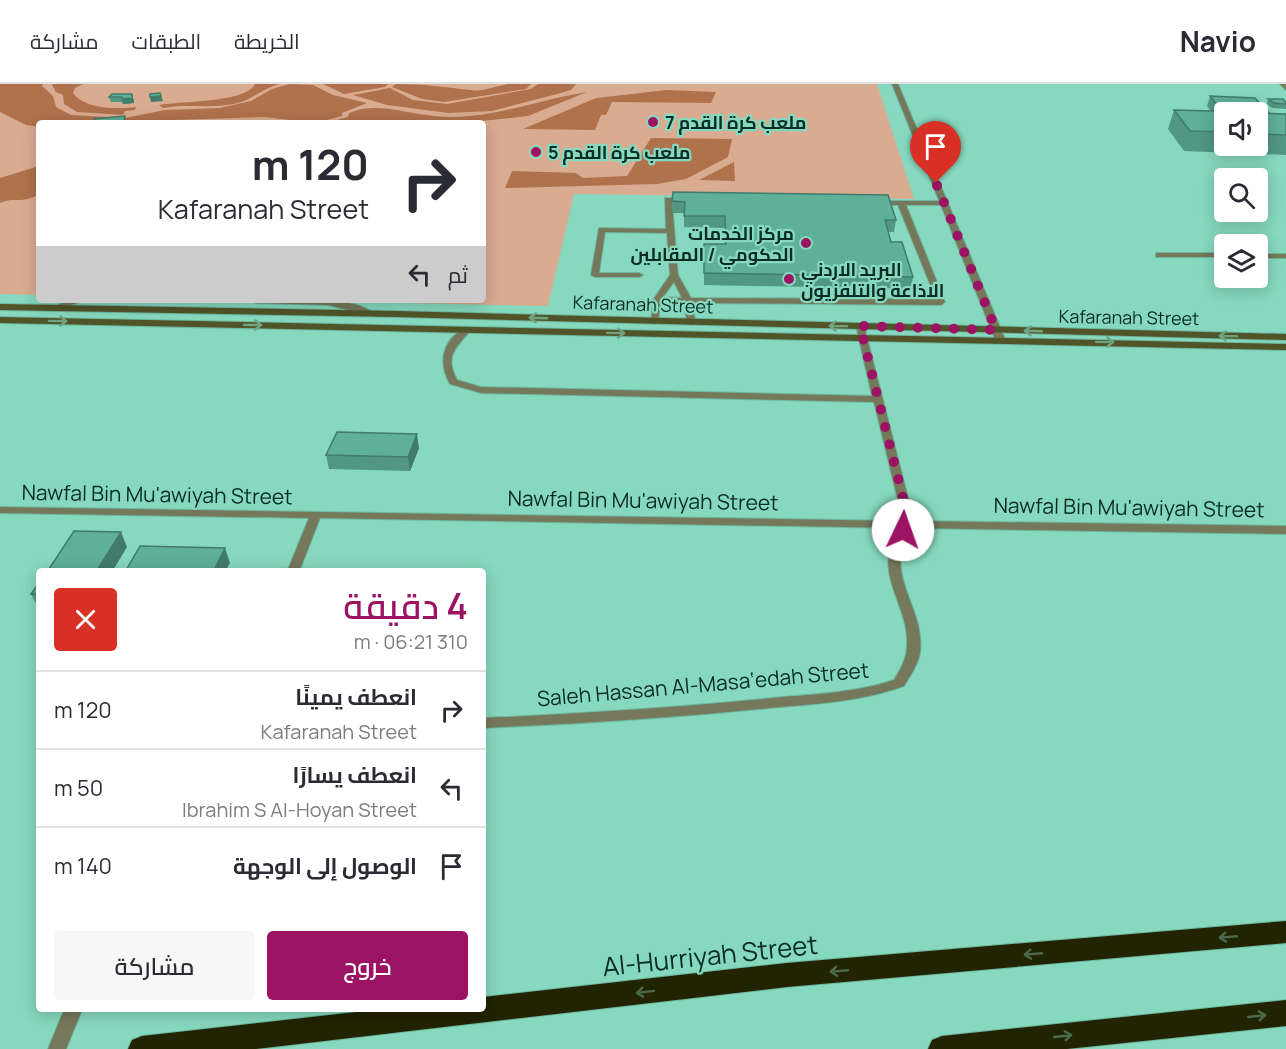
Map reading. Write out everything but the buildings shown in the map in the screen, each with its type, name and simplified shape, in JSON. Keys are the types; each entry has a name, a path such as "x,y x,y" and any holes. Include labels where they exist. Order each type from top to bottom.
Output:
{"highway":[{"name":"Al-Hurriyah Street","path":"486,1010 787,975 1286,932"},
{"name":"Al-Hurriyah Street","path":"142,1049 464,1012"},
{"path":"942,1049 1286,1013"}],"street":[{"path":"895,84 998,335"},
{"path":"1283,84 1286,88"},
{"path":"692,200 668,200 674,275 688,300 692,322"},
{"path":"865,203 944,203"},
{"path":"657,300 941,302 901,203"},
{"path":"639,275 595,275 602,230 670,231"},
{"path":"1159,255 1214,255"},
{"path":"1268,256 1286,256"},
{"path":"654,321 657,300 674,275"},
{"path":"51,308 71,303"},
{"path":"333,303 370,313"},
{"name":"Kafaranah Street","path":"0,307 370,313 692,322 861,332"},
{"name":"Kafaranah Street","path":"0,320 467,330 1286,337"},
{"path":"467,330 448,347 446,368 453,382 481,390 878,399"},
{"path":"861,332 909,522"},
{"name":"Kafaranah Street","path":"998,335 1286,347"},
{"name":"Nawfal Bin Mu'awiyah Street","path":"0,510 315,517 909,522 1286,530"},
{"path":"296,568 315,517"},
{"name":"Saleh Hassan Al-Masa‘edah Street","path":"486,723 603,718 751,705 852,695 881,690 899,682 913,652 909,616 893,567 893,553 898,537 909,522"},
{"path":"57,1049 73,1012"}],"shaded area":[{"path":"0,84 877,84 914,199 574,194 548,306 406,303 486,303 486,120 36,120 36,295 0,294"},
{"path":"0,84 43,84 42,86 53,96 56,107 71,115 125,118 165,110 220,108 251,101 272,89 289,84 313,85 333,95 367,103 342,113 342,116 327,120 265,117 174,120 36,120 36,127 26,125 0,112"},
{"path":"83,84 75,88 73,93 86,103 111,108 136,107 135,110 125,111 123,115 77,112 64,104 63,95 56,92 52,85"},
{"path":"255,84 280,84 246,100 231,104 163,108 159,105 226,98 239,95"},
{"path":"323,84 388,84 385,87 344,94"},
{"path":"396,84 485,90 508,84 531,84 526,89 444,102 422,99 392,87"},
{"path":"538,84 576,84 571,90 492,111 449,113 387,105 353,95 390,88 413,100 447,104 531,89"},
{"path":"667,90 716,92 711,103 612,102 606,115 601,115 595,130 523,129 596,98"},
{"path":"587,92 528,116 486,120 336,120 348,117 349,113 368,108 447,117 488,114"},
{"path":"651,138 732,139 728,157 686,179 657,184 505,188 512,171 576,173 583,178 627,176"},
{"path":"734,162 735,181 699,180"},
{"path":"36,167 36,196 0,203 0,178"}],"place":[{"name":"ملعب كرة القدم 7","path":"653,122"},
{"name":"ملعب كرة القدم 5","path":"536,152"},
{"name":"مركز الخدمات الحكومي / المقابلين","path":"806,243"},
{"name":"البريد الاردني الاذاعة والتلفزيون","path":"789,279"}],"route":[{"path":"903,530 909,522 860,326 996,330 936,183"}]}
